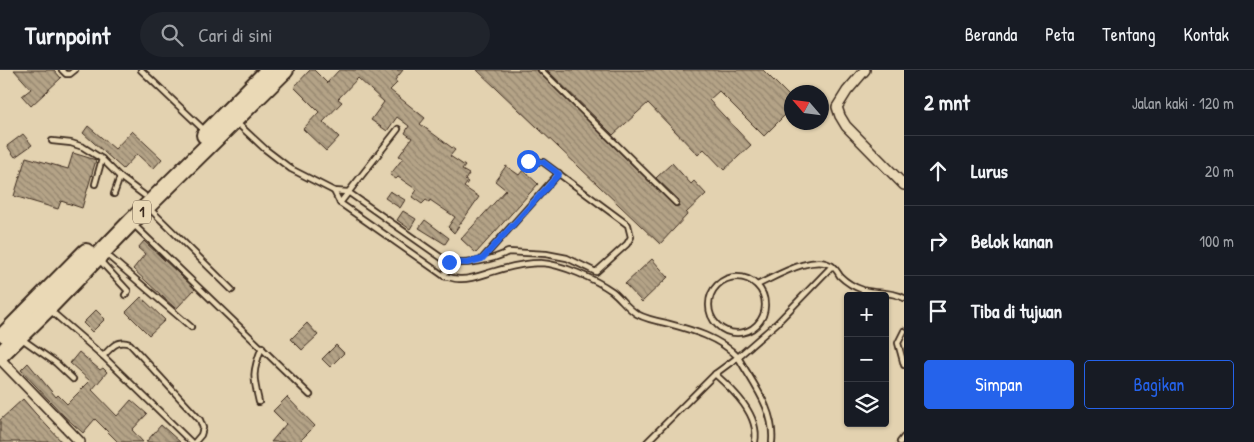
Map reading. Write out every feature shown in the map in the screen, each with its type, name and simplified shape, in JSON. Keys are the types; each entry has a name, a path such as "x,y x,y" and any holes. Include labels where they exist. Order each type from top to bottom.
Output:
{"highway":[{"name":"1","path":"0,355 105,253 145,201 207,133 269,70"},
{"name":"1","path":"0,340 145,201 235,121 286,70"}],"street":[{"path":"865,70 847,91 837,107 840,116 846,126 904,185"},
{"path":"0,359 80,442"}],"lane":[{"path":"62,70 66,74 70,74 75,70"},
{"path":"141,70 207,133"},
{"path":"541,70 676,202"},
{"path":"235,121 265,149 291,169 334,191 348,192 449,262 467,263 508,252 546,254 567,258 596,272 632,236 628,225 543,162 524,161"},
{"path":"340,203 398,129"},
{"path":"52,141 71,143 83,147 102,159 232,290"},
{"path":"95,184 102,159"},
{"path":"482,259 559,174"},
{"path":"114,194 120,177"},
{"path":"334,191 340,203 444,276 459,279 474,277 522,264 543,263 569,270 602,284 620,298 629,309 638,314 699,332 714,340 738,357 768,408 771,420 772,442"},
{"path":"130,222 310,395"},
{"path":"125,296 128,291 102,262 105,253 190,327"},
{"path":"444,276 449,262"},
{"path":"758,285 806,264 823,263 832,266 853,286 863,290 895,294 904,298"},
{"path":"647,442 716,374 778,323 832,266"},
{"path":"740,277 758,285 763,293 764,313 760,321 753,328 744,332 734,333 725,330 717,324 709,306 710,297 715,288 731,278 740,277"},
{"path":"48,308 103,356 191,442"},
{"path":"904,330 898,343 904,366"},
{"path":"18,336 56,363 73,379"},
{"path":"103,356 115,344 122,341 130,344 200,420 203,428 201,435 195,442"},
{"path":"259,402 253,380 255,365 262,347"},
{"path":"716,374 732,389 748,410 756,431 755,442"},
{"path":"900,442 904,437"}],"building":[{"path":"14,70 54,70 61,78 31,106 22,96 31,89"},
{"path":"310,70 314,70 327,83 339,70 403,70 395,80 397,83 390,90 425,118 420,124 455,150 450,156 465,166 462,170 469,174 465,180 468,182 464,187 479,197 454,233 448,227 455,217 430,200 429,202 426,200 422,204 412,197 417,190 398,177 396,179 390,175 403,158 399,156 412,138 405,133 409,126 397,117 387,131 371,120 384,102 358,78 338,99 342,102 323,122 339,137 326,151 303,129 319,112 294,87"},
{"path":"477,70 537,70 674,206 679,206 679,200 656,178 672,163 691,184 694,181 706,194 686,213 687,215 660,244"},
{"path":"547,70 763,70 784,91 784,116 764,136 719,91 709,100 751,145 724,170 704,149 698,155 648,103 613,135"},
{"path":"88,126 115,149 132,131 162,159 153,169 137,154 123,169 83,133"},
{"path":"23,134 32,145 15,157 7,146"},
{"path":"73,153 96,160 82,208 61,201 58,209 14,196 26,157 68,169"},
{"path":"506,166 519,175 523,170 538,184 476,253 461,239 506,190 495,181"},
{"path":"390,191 405,200 400,208 385,198"},
{"path":"403,211 416,219 410,229 397,220"},
{"path":"425,220 449,238 445,244 419,228"},
{"path":"144,241 195,289 176,309 133,269 145,254 138,248"},
{"path":"652,259 668,277 642,302 625,284"},
{"path":"141,297 165,320 149,335 126,312"},
{"path":"96,310 105,319 92,332 83,323"},
{"path":"307,323 318,335 302,350 291,339"},
{"path":"336,345 344,353 330,367 322,359"},
{"path":"79,352 100,370 103,368 107,372 92,390 117,416 131,400 147,414 132,430 143,442 118,442 95,419 83,433 64,416 21,370 28,363 56,397 58,395 67,404 90,381 70,363"},
{"path":"287,397 315,426 299,442 271,442 286,424 273,411"},
{"path":"23,399 62,442 0,442 0,420"},
{"path":"161,425 180,442 146,442"}],"route":[{"path":"449,262 467,263 482,259 559,174 543,162 528,161"}]}
